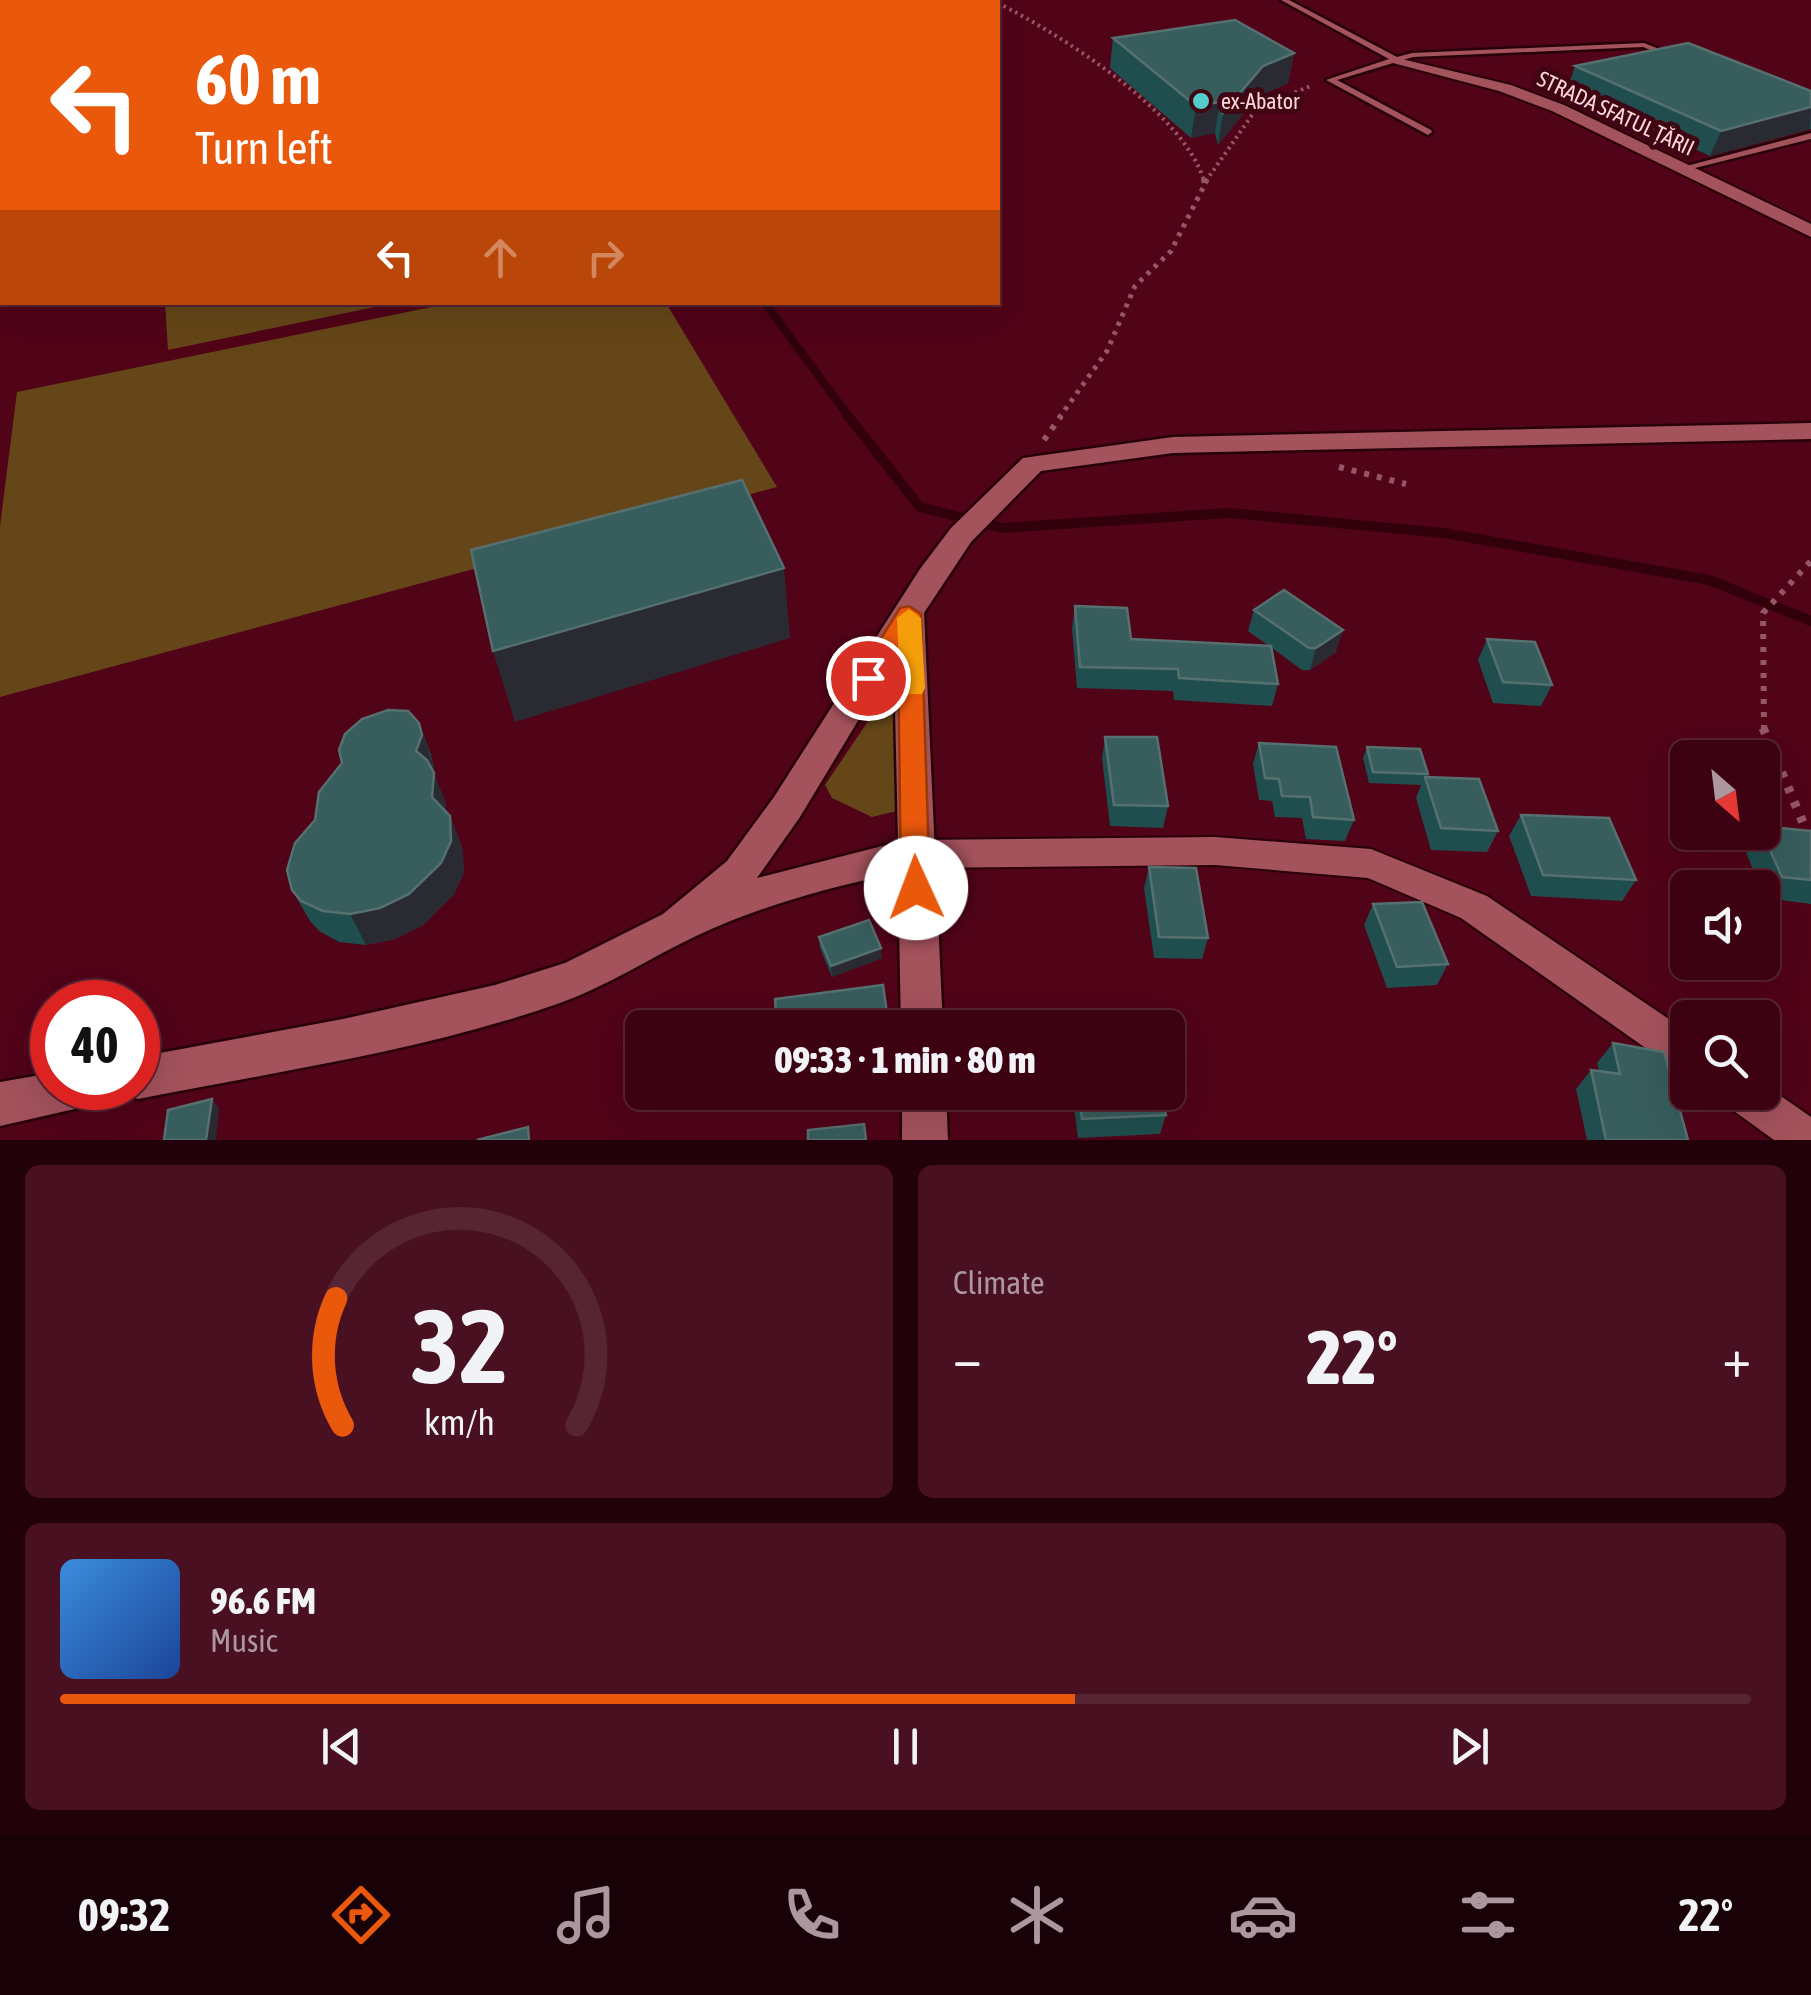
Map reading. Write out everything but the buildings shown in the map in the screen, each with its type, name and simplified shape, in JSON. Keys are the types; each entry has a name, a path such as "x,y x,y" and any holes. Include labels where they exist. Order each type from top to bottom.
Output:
{"street":[{"name":"STRADA SFATUL ȚĂRII","path":"1394,60 1505,88 1558,108 1811,231"},
{"path":"676,926 740,872 788,807 909,614 976,520 1033,464 1174,445 1811,430"},
{"path":"909,614 921,1010"},
{"path":"160,1074 438,1019 530,994 609,962 676,926 842,868 914,854 1216,851 1371,864 1474,907 1670,1042"},
{"path":"0,1104 30,1098"},
{"path":"924,1110 925,1140"},
{"path":"1766,1110 1809,1140"}],"lane":[{"path":"1284,0 1394,60"},
{"path":"1330,80 1412,55 1644,44 1677,58"},
{"path":"1330,80 1428,132"},
{"path":"1682,168 1811,136"}],"path":[{"path":"1000,4 1057,32 1158,114 1197,157 1205,184"},
{"path":"1033,464 1048,430 1107,351 1135,286 1171,251 1220,157 1257,108 1287,93 1330,80"},
{"path":"1810,841 1763,727 1764,614 1778,593 1811,561"}],"shaded area":[{"path":"165,305 384,305 168,350"},
{"path":"441,305 667,305 777,487 0,697 0,526 17,392"},
{"path":"885,696 898,703 900,796 897,811 872,817 832,798 825,785"}],"waterway":[{"path":"766,305 850,418"},
{"path":"848,416 920,507 1002,528 1229,513 1444,533 1709,580 1811,621"}],"slow traffic":[{"path":"909,618 913,688"}],"place":[{"name":"ex-Abator","path":"1201,101"}],"route":[{"path":"868,678 909,614 916,888"}]}
